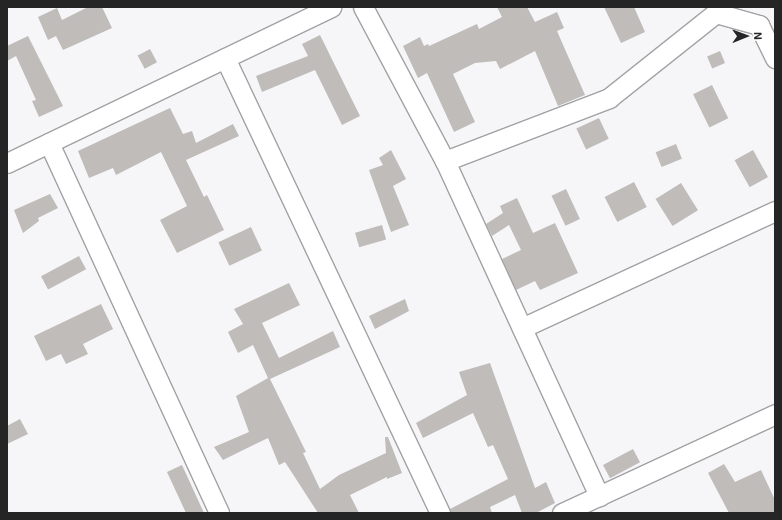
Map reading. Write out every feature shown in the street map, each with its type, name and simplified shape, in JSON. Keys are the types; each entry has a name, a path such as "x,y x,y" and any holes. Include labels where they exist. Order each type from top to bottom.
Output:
{"street":[{"path":"7,163 331,7"},
{"path":"363,7 445,161 599,496"},
{"path":"445,161 609,98 717,10 759,25 775,58"},
{"path":"225,58 440,513"},
{"path":"49,143 220,513"},
{"path":"522,328 775,211"},
{"path":"562,513 775,414"}],"building":[{"path":"88,7 102,7 112,28 63,50 56,36 48,40 38,17 57,8 62,20"},
{"path":"497,7 527,7 535,22 557,12 564,28 557,31 585,95 558,106 535,51 500,69 496,61 475,63 453,74 475,122 454,132 427,73 418,78 403,46 420,37 424,46 428,44 429,46 477,24 479,29 502,17"},
{"path":"604,7 634,7 645,32 621,43"},
{"path":"320,35 360,116 342,125 315,70 262,92 256,76 308,56 302,44"},
{"path":"28,36 63,106 39,117 32,101 36,100 16,56 7,61 7,46"},
{"path":"150,49 157,62 145,69 138,56"},
{"path":"720,51 725,63 712,68 707,56"},
{"path":"712,85 728,118 709,127 693,94"},
{"path":"170,108 183,134 192,131 196,143 233,124 239,136 186,160 204,197 207,195 224,230 177,253 160,220 187,206 161,152 116,175 113,168 89,178 78,151"},
{"path":"599,118 609,139 586,149 576,129"},
{"path":"676,144 682,159 662,167 656,152"},
{"path":"391,150 406,179 393,186 409,225 391,232 369,170 383,165 379,158"},
{"path":"753,150 768,177 750,187 735,160"},
{"path":"634,182 647,207 617,222 605,197"},
{"path":"681,183 698,210 673,226 656,199"},
{"path":"566,189 580,219 565,226 551,196"},
{"path":"50,194 58,208 38,218 39,221 23,233 14,210"},
{"path":"517,198 533,233 555,223 578,273 540,290 535,281 516,290 502,259 521,250 509,225 492,236 486,224 503,213 500,206"},
{"path":"382,225 386,239 359,247 355,233"},
{"path":"251,227 262,251 229,266 218,242"},
{"path":"79,256 86,269 48,289 41,276"},
{"path":"289,283 300,305 262,323 279,358 333,331 340,347 270,379 306,452 303,453 320,489 339,475 386,453 385,437 388,437 402,473 387,479 387,477 350,495 359,513 318,513 285,462 279,465 268,438 223,460 214,447 249,432 236,396 268,378 253,345 238,353 228,332 243,324 234,309"},
{"path":"405,299 409,311 375,329 369,316"},
{"path":"101,304 113,329 83,344 88,354 66,364 61,354 46,361 34,336"},
{"path":"490,363 535,488 546,482 555,503 536,513 522,513 515,495 490,507 492,513 451,513 450,509 508,479 493,445 488,447 473,413 423,438 416,423 467,395 459,372"},
{"path":"20,419 28,434 7,444 7,426"},
{"path":"633,449 640,462 610,478 603,465"},
{"path":"724,464 735,482 761,470 775,500 775,513 729,513 708,473"},
{"path":"182,465 204,513 186,513 167,472"}]}
